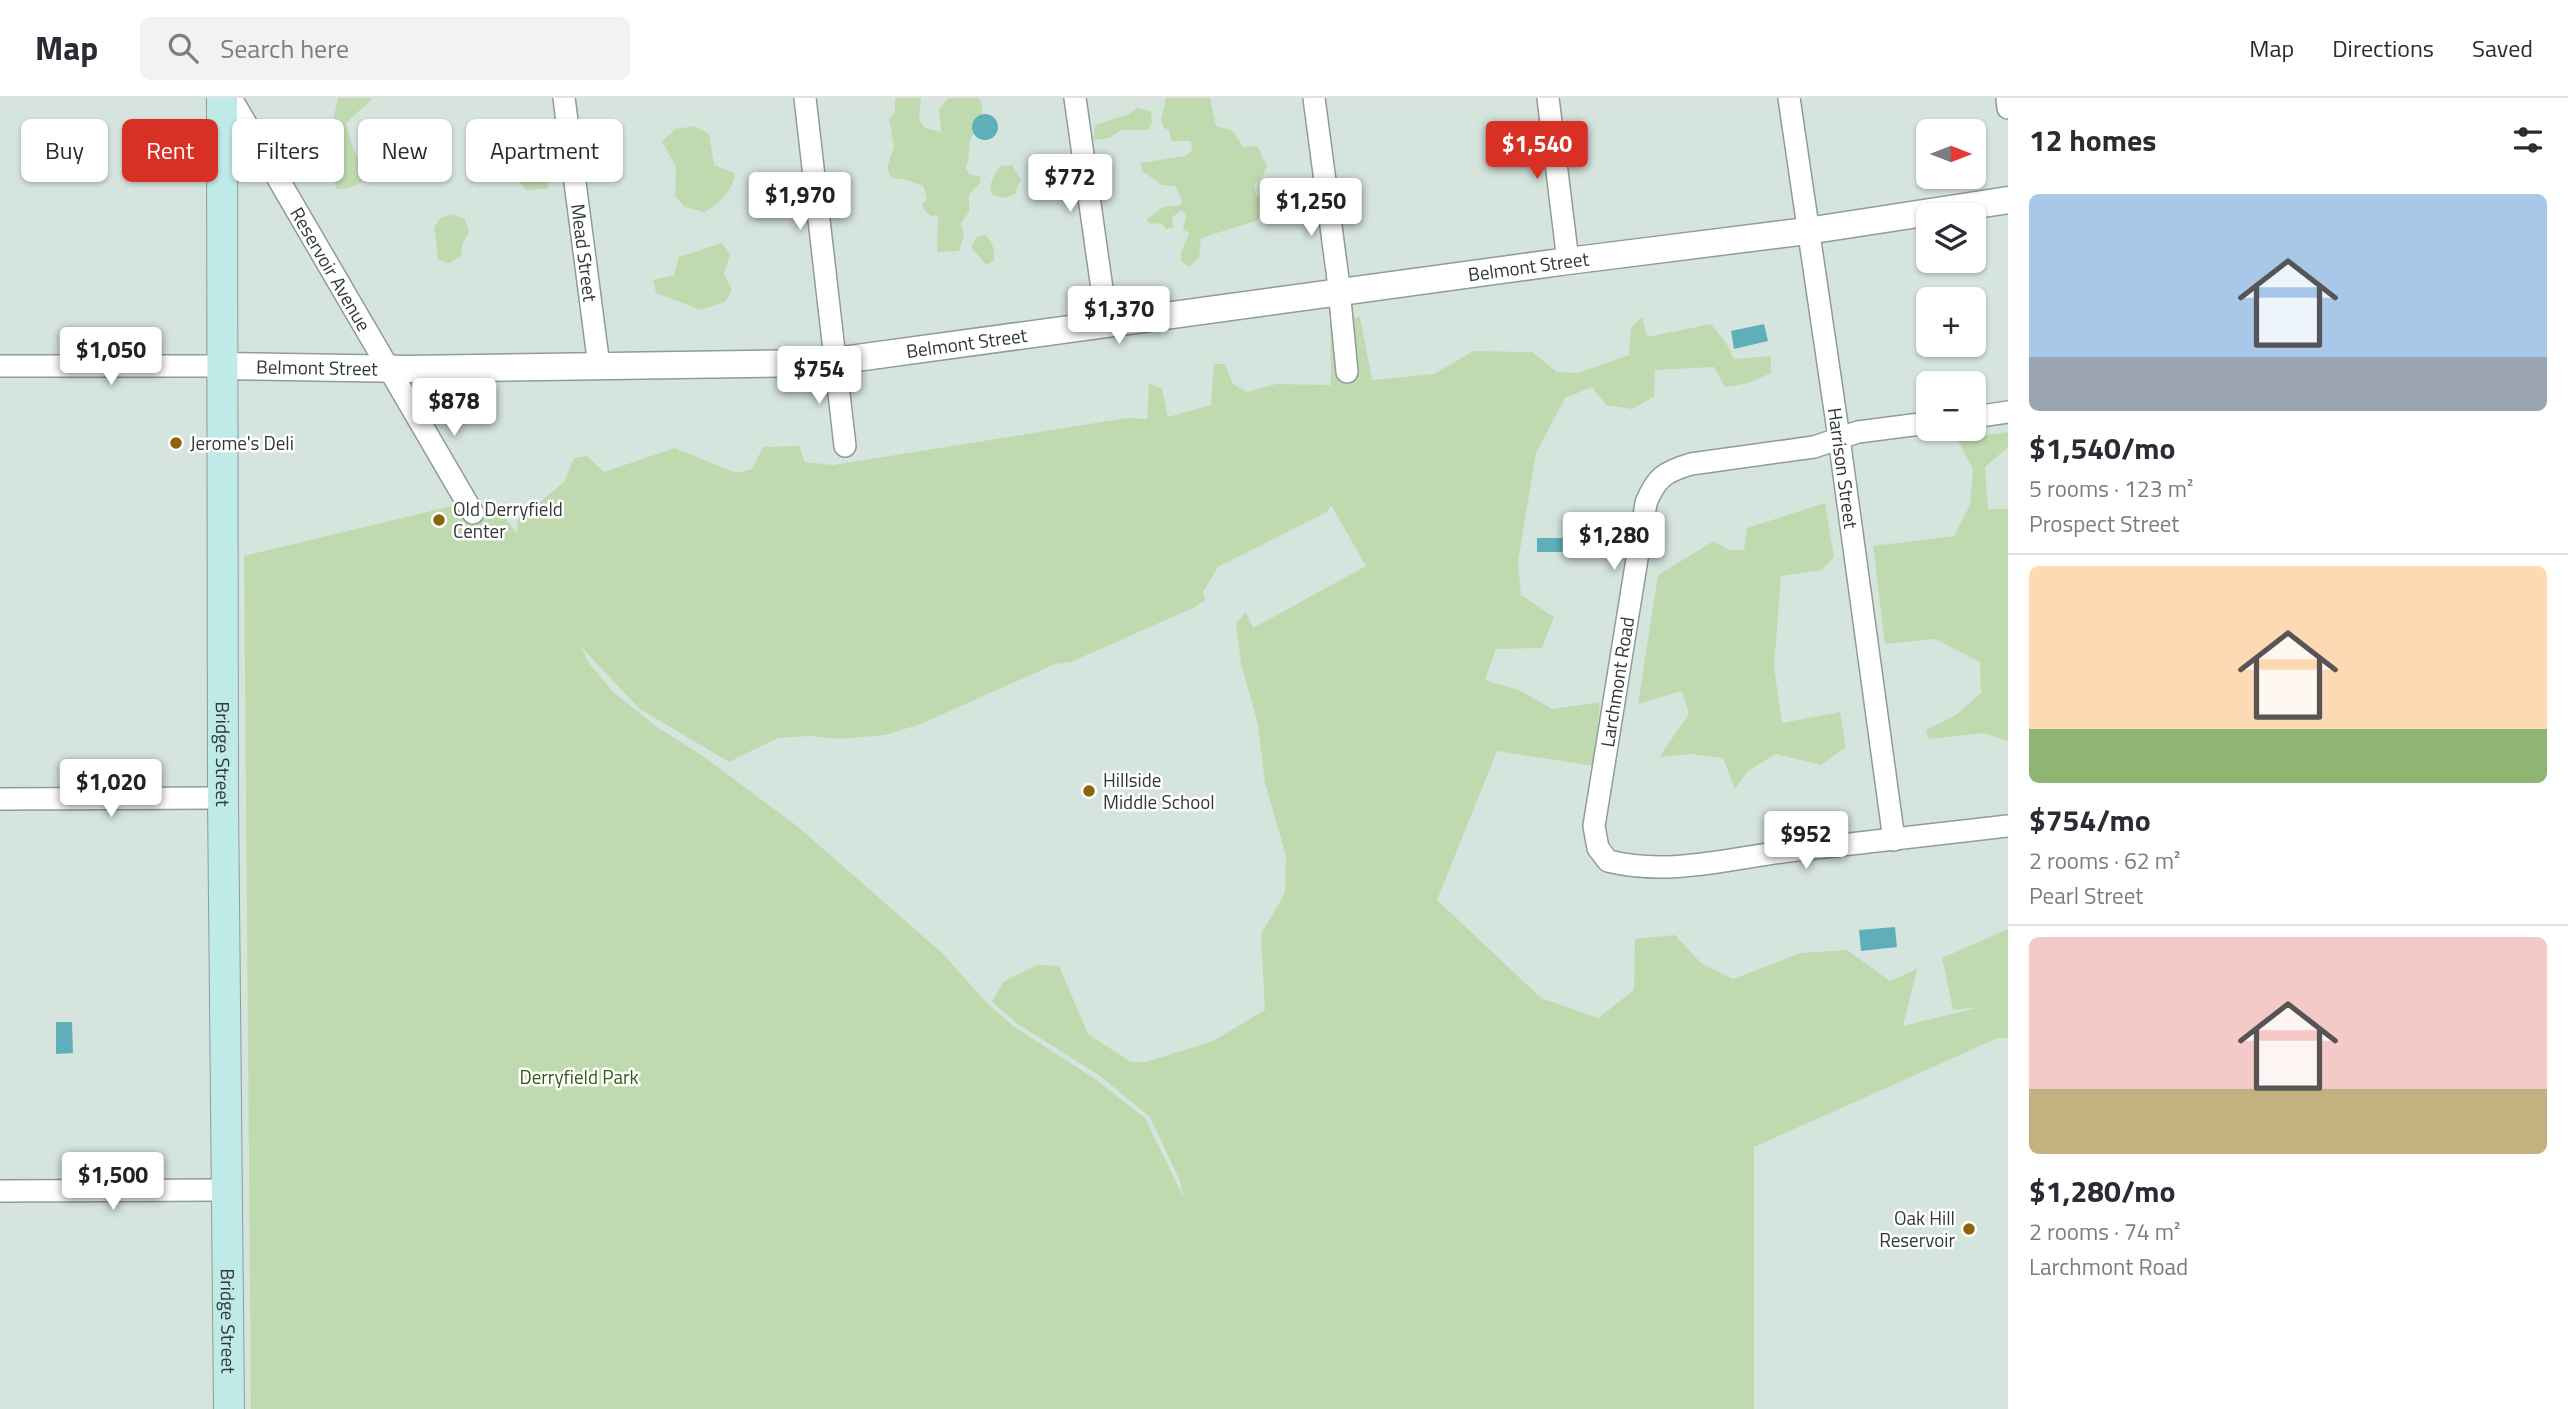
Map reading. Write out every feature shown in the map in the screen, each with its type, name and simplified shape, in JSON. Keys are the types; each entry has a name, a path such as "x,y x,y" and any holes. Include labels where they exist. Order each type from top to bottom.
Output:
{"main road":[{"name":"Bridge Street","path":"222,98 222,798 229,1409"}],"street":[{"name":"Reservoir Avenue","path":"231,98 472,513"},
{"name":"Mead Street","path":"564,98 599,366"},
{"path":"805,98 845,446"},
{"path":"1075,98 1107,324"},
{"path":"1314,98 1348,372"},
{"path":"1548,98 1568,261"},
{"name":"Harrison Street","path":"1789,98 1894,840"},
{"path":"2007,98 2008,108"},
{"name":"Belmont Street","path":"0,366 221,366 393,375 599,366 836,362 1568,261 1807,231 2008,200"},
{"path":"1986,415 2008,412"},
{"path":"1839,438 1858,432 1916,425"},
{"name":"Larchmont Road","path":"1839,438 1814,447 1691,464 1672,470 1653,486 1646,503 1594,826 1598,848 1608,861 1635,868 1679,868 1789,851 1894,840"},
{"path":"0,799 222,798"},
{"path":"1894,840 2008,826"},
{"path":"0,1191 225,1190"}],"green space":[{"path":"338,98 373,98 346,123 358,156 358,182 361,182 348,188 337,189 335,182 344,182 344,119 333,119"},
{"path":"895,98 921,98 919,120 925,128 941,132 939,109 949,98 979,98 982,105 981,117 969,146 965,168 970,174 981,177 980,183 969,195 969,212 961,223 964,235 959,251 937,252 938,215 931,216 925,211 922,205 927,198 923,186 904,179 891,178 887,168 894,146 889,119 895,113"},
{"path":"1166,98 1210,98 1216,126 1233,131 1243,147 1257,146 1267,166 1254,185 1256,196 1262,195 1265,201 1258,220 1201,238 1199,258 1189,267 1181,261 1181,252 1189,234 1183,229 1186,216 1182,210 1172,217 1173,228 1166,229 1162,224 1149,223 1147,219 1163,207 1180,205 1182,201 1175,186 1162,185 1142,171 1141,163 1185,156 1192,151 1191,141 1172,141 1169,130 1164,128 1161,120"},
{"path":"1137,108 1151,111 1152,123 1148,130 1121,130 1110,138 1094,140 1095,125 1129,114"},
{"path":"695,126 709,134 714,165 735,173 724,196 704,212 685,207 675,196 676,167 662,141 676,129"},
{"path":"1012,165 1021,179 1015,194 1005,198 992,195 991,183 1000,166"},
{"path":"519,182 549,182 547,189 526,190"},
{"path":"453,214 465,219 469,232 463,243 461,256 449,263 438,260 434,228 440,218"},
{"path":"986,235 994,250 994,261 986,265 971,247 977,237"},
{"path":"722,243 730,255 724,274 732,290 726,301 701,310 656,293 653,280 674,275 679,257"},
{"name":"Derryfield Park","path":"1360,317 1372,380 1434,374 1473,351 1532,352 1557,372 1578,373 1629,355 1631,327 1642,317 1647,337 1711,324 1726,343 1734,359 1771,356 1771,373 1749,383 1725,387 1714,367 1655,370 1654,397 1632,409 1606,405 1592,387 1565,398 1536,453 1518,562 1521,595 1554,617 1542,648 1496,649 1485,680 1521,691 1552,709 1600,702 1594,766 1497,751 1437,900 1541,998 1598,1018 1634,990 1635,939 1675,935 1701,963 1733,979 1801,953 1847,950 1890,981 1917,969 1903,1026 1980,1007 1953,1010 1942,958 2008,929 2008,1038 1998,1038 1754,1147 1754,1409 251,1409 244,556 452,506 504,516 517,534 518,520 564,482 574,458 587,456 604,472 675,448 736,473 752,469 763,447 799,446 805,462 833,465 1127,418 1147,419 1149,384 1162,388 1168,417 1211,405 1214,364 1225,364 1233,384 1247,392 1276,384 1331,385 1330,321","holes":["1331,505 1366,566 1253,628 1246,612 1236,623 1241,664 1258,724 1265,783 1286,856 1285,893 1261,934 1265,1010 1213,1041 1146,1062 1131,1062 1088,1034 1059,966 1037,965 1003,982 992,1002 1018,1024 1100,1076 1150,1117 1179,1179 1184,1198 1145,1118 1095,1079 1013,1026 987,1003 942,953 797,826 703,756 657,727 613,692 589,663 581,647 640,709 729,762 778,738 810,736 840,739 885,735 921,724 1055,664 1071,662 1195,607 1205,600 1203,592 1218,567 1327,512"]},
{"path":"2008,432 2008,447 1985,467 1988,509 2008,509 2008,741 1984,733 1929,739 1926,730 1956,715 1981,693 1980,662 1935,639 1885,644 1873,546 1954,536 1970,505 1973,469 1958,441 1986,441 1986,435"},
{"path":"1825,503 1834,557 1822,570 1781,576 1774,667 1782,723 1840,712 1846,747 1821,765 1776,754 1748,771 1735,789 1723,758 1691,754 1659,757 1689,714 1682,691 1638,704 1658,575 1714,541 1729,550 1744,550 1747,528"}],"water":[{"path":"985,114 994,118 998,127 994,136 985,140 976,136 972,127 976,118"},
{"path":"1764,324 1768,341 1734,349 1731,331"},
{"path":"1537,538 1568,538 1568,552 1537,552"},
{"path":"1895,927 1897,947 1861,951 1859,930"},
{"path":"56,1022 72,1022 73,1053 56,1054"}],"place":[{"name":"Jerome's Deli","path":"176,443"},
{"name":"Old Derryfield Center","path":"439,520"},
{"name":"Hillside Middle School","path":"1089,791"},
{"name":"Oak Hill Reservoir","path":"1969,1229"}]}
